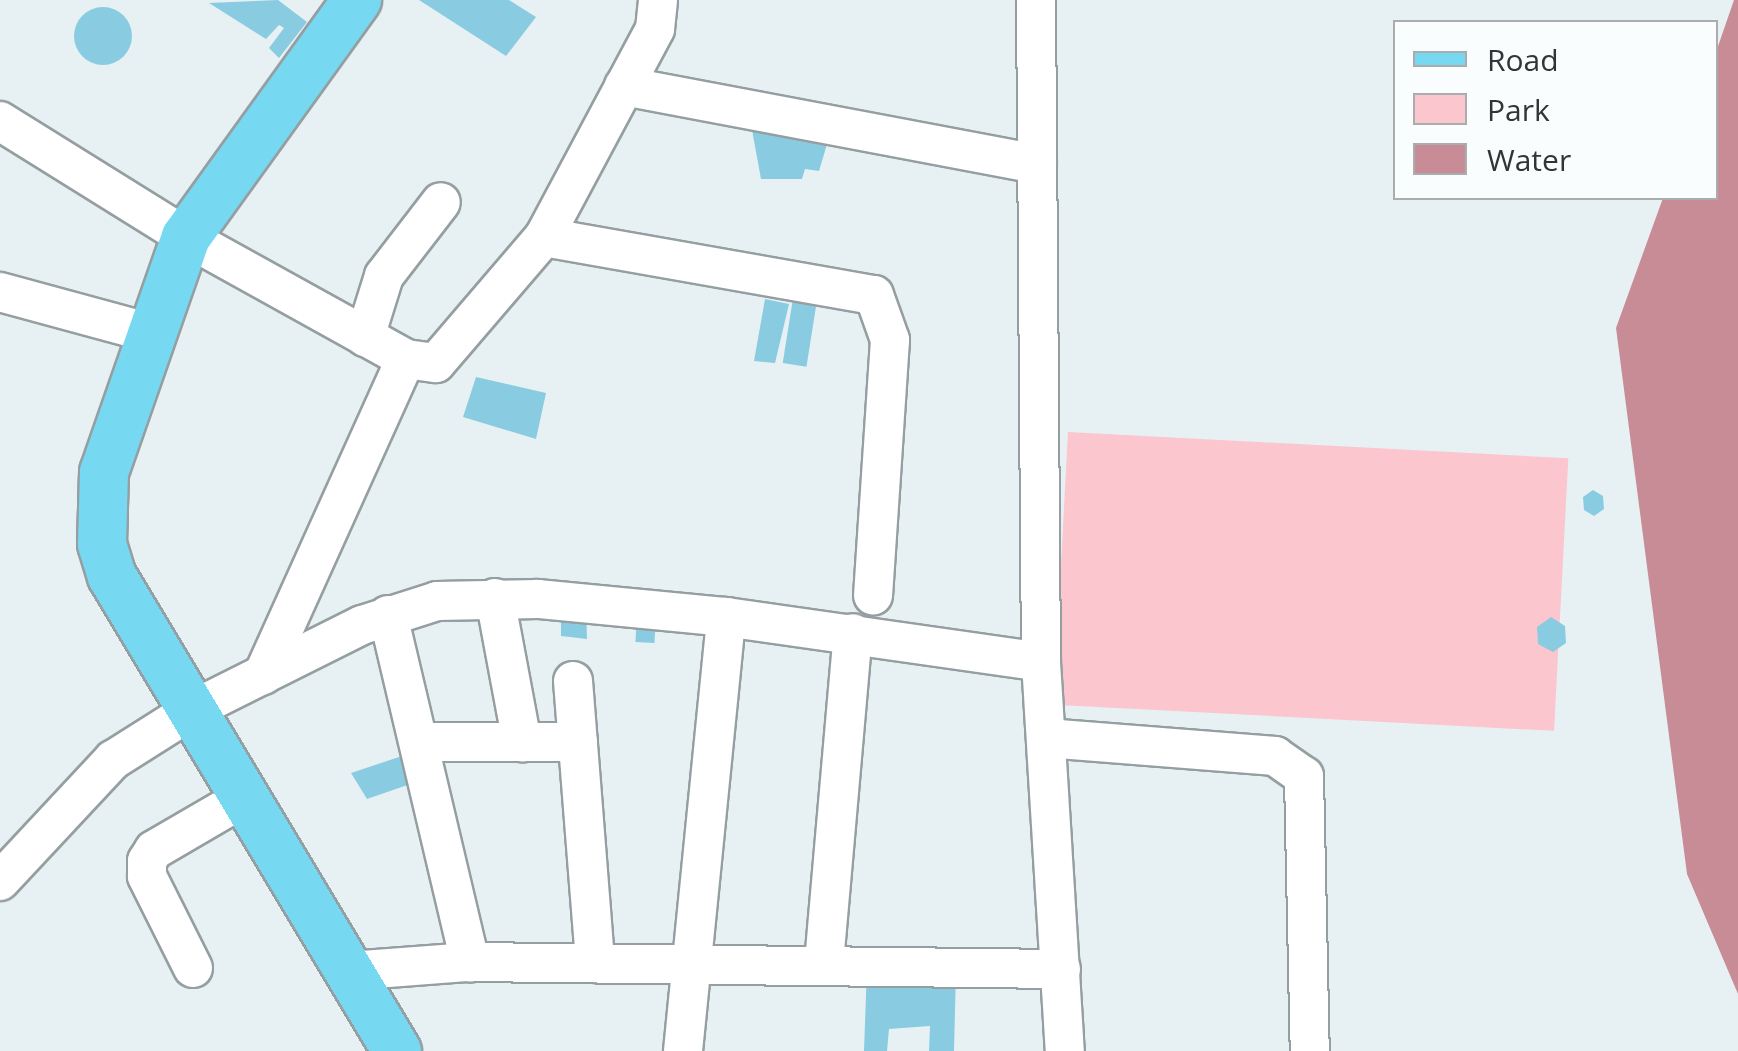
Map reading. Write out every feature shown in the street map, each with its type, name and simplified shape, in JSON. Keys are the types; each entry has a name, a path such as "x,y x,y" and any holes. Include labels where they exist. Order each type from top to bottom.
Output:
{"main road":[{"path":"357,0 186,237 148,332 104,472 102,544 112,576 397,1051"}],"street":[{"path":"0,121 186,237 406,360 436,363 448,356 544,238 655,28 658,0"},
{"path":"1036,0 1041,662 1065,1051"},
{"path":"624,86 1037,164"},
{"path":"365,336 384,276 441,202"},
{"path":"544,238 874,295 890,340 873,595"},
{"path":"0,292 148,332"},
{"path":"263,675 406,360"},
{"path":"0,881 92,778 192,710 388,615 437,600 494,598 726,617 1041,662"},
{"path":"494,598 522,742"},
{"path":"388,615 470,962"},
{"path":"682,1051 687,962 726,617"},
{"path":"824,964 853,633"},
{"path":"573,682 595,962"},
{"path":"1046,738 1276,756 1304,776 1310,1051"},
{"path":"419,742 578,742"},
{"path":"193,968 147,876 146,861 154,850 245,797"},
{"path":"348,970 470,962 1061,969"}],"green space":[{"path":"1068,432 1568,458 1554,731 1054,705"}],"water":[{"path":"1734,0 1738,0 1738,994 1687,874 1616,328 1662,200 1718,200 1718,46"}],"building":[{"path":"278,0 307,22 279,58 269,48 284,28 279,25 266,39 209,3"},
{"path":"419,0 509,0 536,17 506,56"},
{"path":"103,7 123,16 132,36 123,56 103,65 83,56 74,36 83,16"},
{"path":"752,130 831,131 819,171 805,169 802,179 761,179"},
{"path":"794,292 818,296 806,367 783,363"},
{"path":"765,299 789,304 775,363 754,361"},
{"path":"476,377 546,393 536,439 463,417"},
{"path":"1593,490 1603,496 1604,509 1594,516 1584,510 1583,497"},
{"path":"561,603 586,609 587,639 561,636"},
{"path":"637,613 656,614 654,643 635,642"},
{"path":"1551,617 1565,626 1566,643 1553,652 1538,644 1537,627"},
{"path":"414,752 419,781 367,799 351,773"},
{"path":"867,967 956,970 954,1051 929,1051 930,1026 889,1029 887,1051 864,1051"}]}
